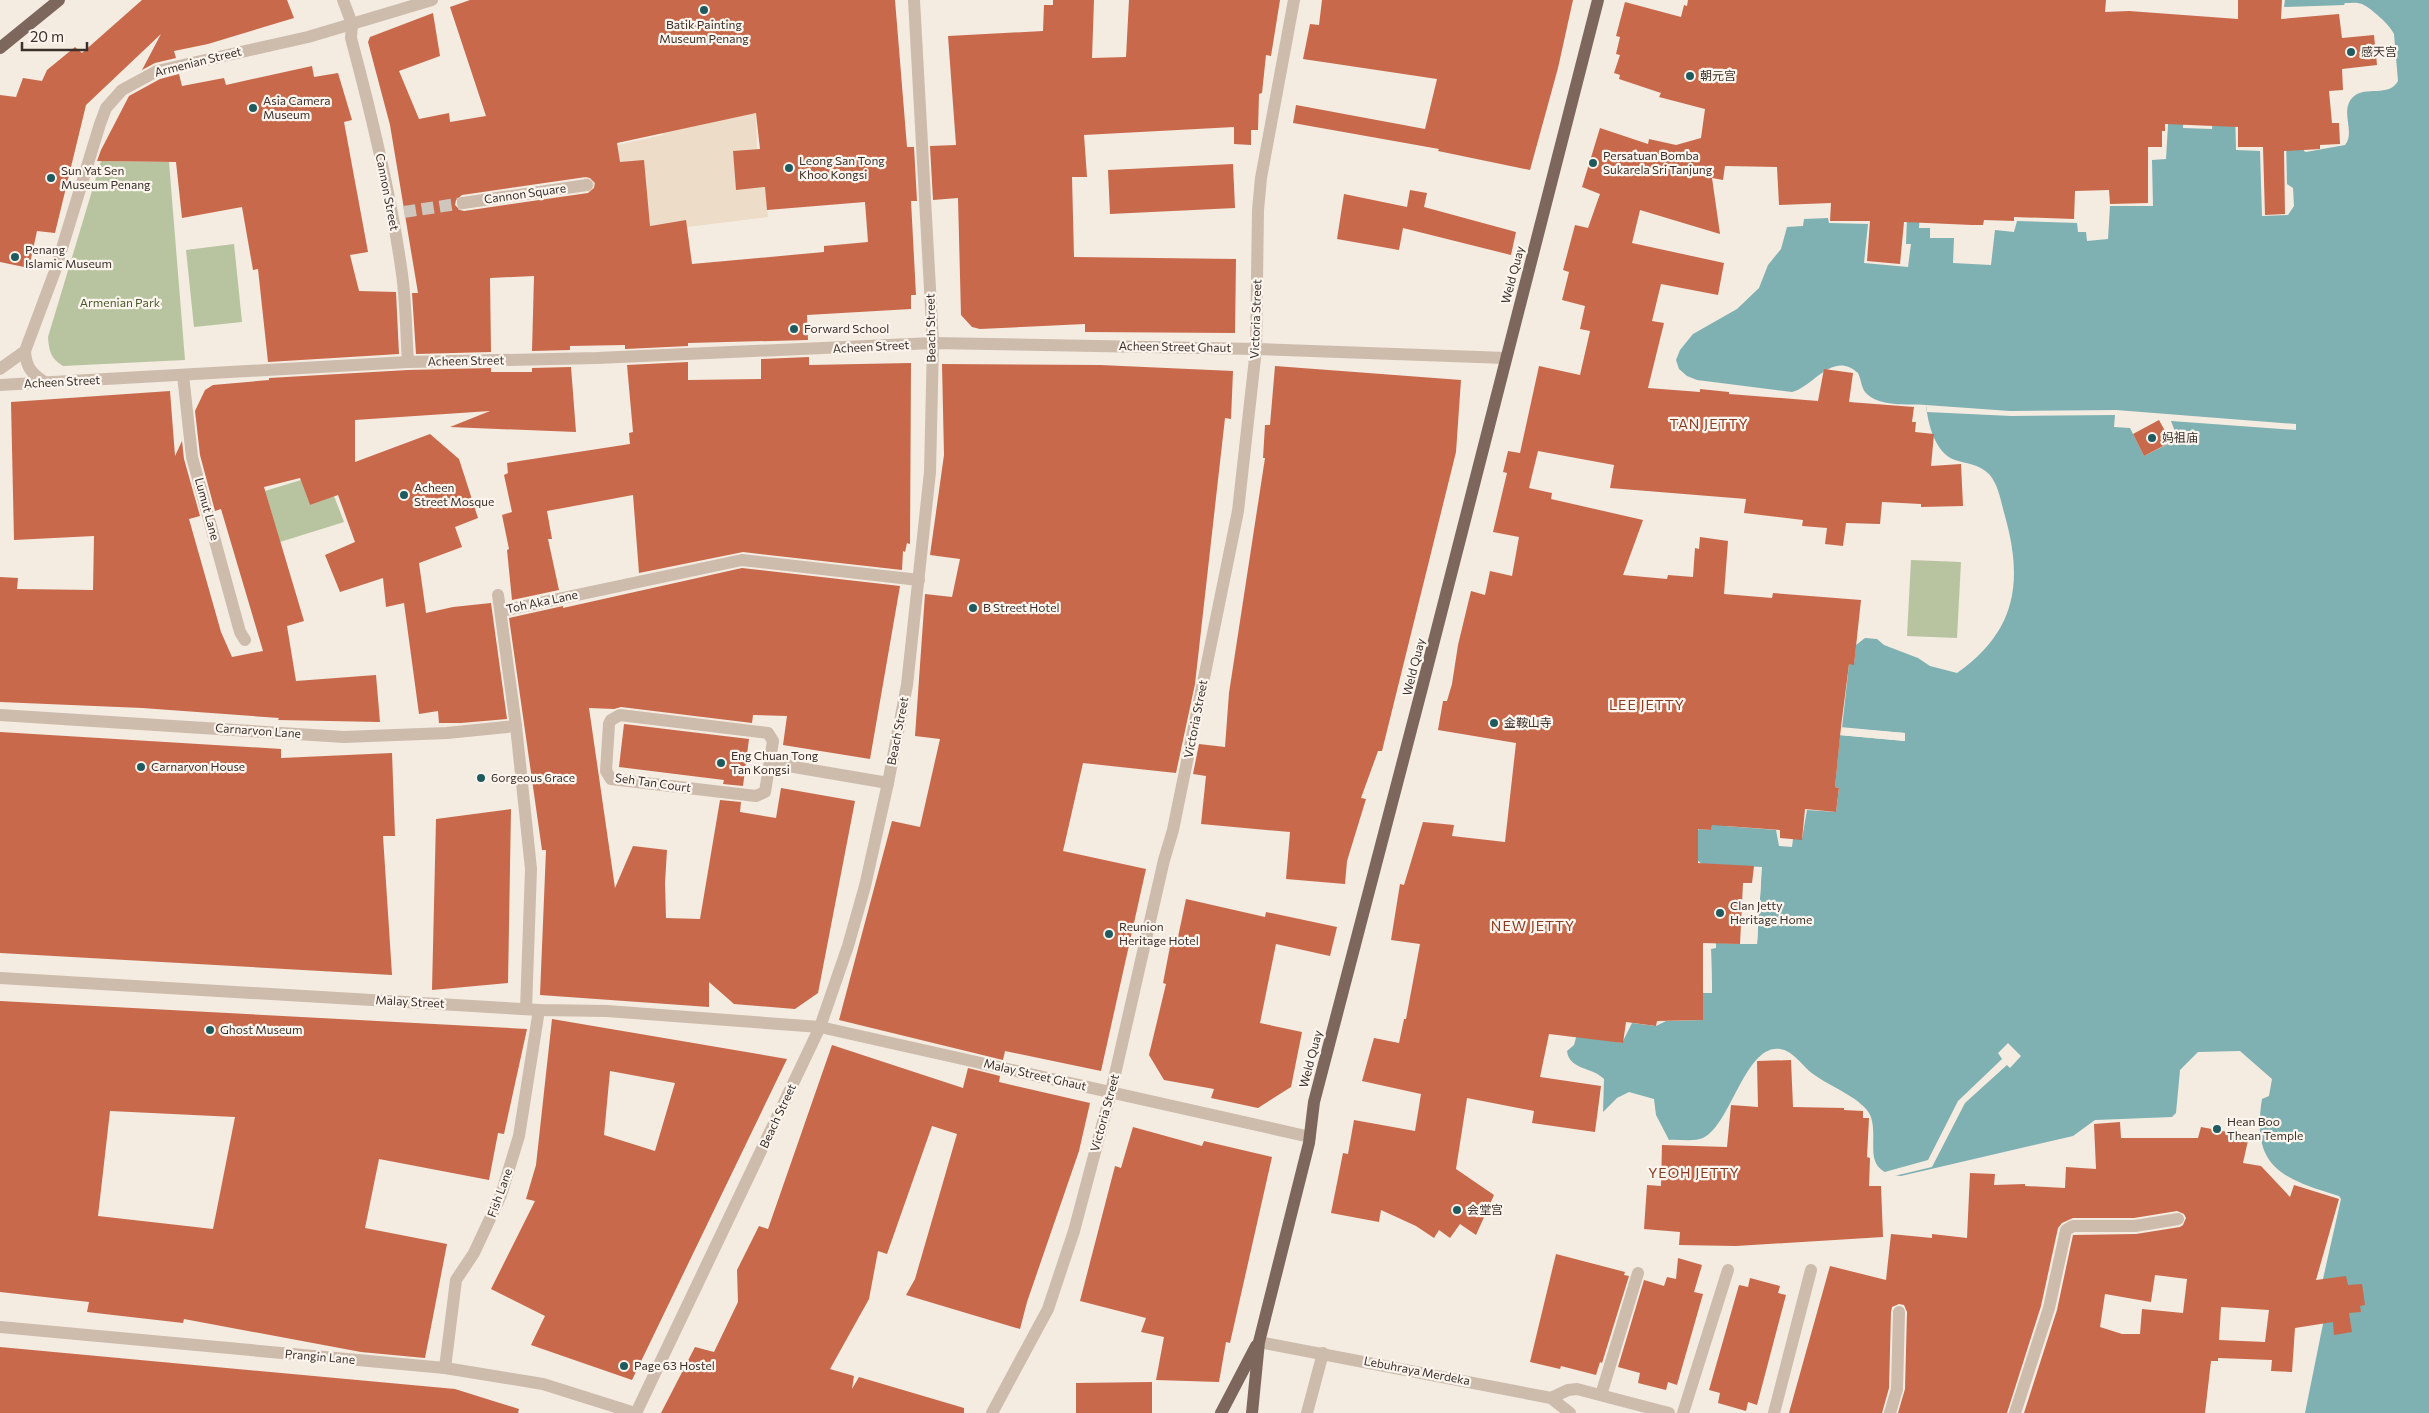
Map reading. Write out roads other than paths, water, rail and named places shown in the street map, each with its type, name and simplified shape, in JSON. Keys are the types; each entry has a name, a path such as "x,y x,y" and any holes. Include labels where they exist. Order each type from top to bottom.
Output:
{"main road":[{"path":"0,48 59,0"},
{"name":"Weld Quay","path":"1252,1413 1259,1342 1310,1136 1314,1102 1424,684 1598,0"},
{"name":"Weld Quay","path":"1221,1413 1259,1342"}],"street":[{"name":"Cannon Street","path":"343,0 352,24 351,38 398,214 408,362"},
{"name":"Armenian Street","path":"25,351 55,270 106,108 113,98 129,84 157,71 308,37 432,0"},
{"name":"Beach Street","path":"635,1413 820,1027 853,929 888,784 907,685 930,472 933,343 914,0"},
{"name":"Victoria Street","path":"992,1413 1048,1309 1074,1231 1112,1092 1164,860 1173,830 1238,511 1256,349 1258,210 1261,178 1294,0"},
{"name":"Cannon Square","path":"462,203 587,185"},
{"name":"Acheen Street Ghaut","path":"933,343 1256,349 1506,358"},
{"name":"Acheen Street","path":"0,385 408,362 597,358 933,343"},
{"path":"0,369 25,351"},
{"path":"25,351 26,364 33,374 46,383"},
{"name":"Lumut Lane","path":"183,375 192,457 240,632 245,640"},
{"name":"Toh Aka Lane","path":"532,1009 531,869 516,726 501,611 742,560 919,580"},
{"path":"498,595 501,611"},
{"name":"Carnarvon Lane","path":"0,715 344,737 447,733 516,726"},
{"name":"Seh Tan Court","path":"620,715 764,731 772,736 771,762 768,787 761,795 615,781 607,776 606,771 609,724 610,720 620,715"},
{"path":"771,762 888,784"},
{"name":"Malay Street","path":"0,978 532,1009 607,1011 820,1027"},
{"name":"Fish Lane","path":"445,1368 456,1280 474,1253 501,1195 519,1136 532,1009"},
{"name":"Malay Street Ghaut","path":"820,1027 1310,1136"},
{"path":"2015,1413 2049,1308 2066,1230 2073,1226 2135,1226 2178,1219"},
{"path":"1683,1413 1728,1270"},
{"path":"1774,1413 1811,1270"},
{"path":"1602,1396 1638,1272"},
{"path":"1890,1413 1897,1389 1899,1312"},
{"name":"Prangin Lane","path":"0,1327 445,1368 543,1384 635,1413"},
{"name":"Lebuhraya Merdeka","path":"1259,1342 1551,1398 1570,1413"},
{"path":"1307,1413 1323,1354"},
{"path":"1551,1398 1568,1390 1577,1389 1669,1413"}],"water":[{"path":"2285,0 2429,0 2429,1413 2305,1413 2323,1324 2323,1279 2341,1199 2339,1196 2301,1183 2286,1175 2266,1155 2261,1140 2260,1122 2262,1099 2269,1096 2272,1079 2240,1051 2198,1052 2180,1070 2176,1113 2172,1117 2095,1120 2073,1136 1901,1176 1880,1169 1876,1162 1873,1127 1867,1109 1851,1096 1813,1074 1785,1050 1768,1051 1757,1059 1713,1130 1703,1138 1690,1140 1669,1140 1656,1115 1654,1099 1629,1092 1617,1098 1603,1112 1604,1079 1572,1062 1567,1051 1574,1045 1577,1034 1622,1043 1632,1023 1656,1026 1666,1021 1703,1020 1703,993 1712,992 1711,948 1716,948 1716,943 1757,944 1762,867 1702,864 1697,860 1695,833 1699,829 1711,830 1714,801 1725,802 1725,826 1776,830 1779,846 1792,847 1793,839 1802,839 1807,810 1836,812 1839,788 1835,787 1840,735 1905,741 1905,733 1842,728 1849,664 1854,664 1856,645 1865,638 1877,639 1884,645 1918,658 1930,666 1957,673 1992,641 2003,623 2010,605 2014,563 2011,541 1995,483 1989,474 1981,468 1955,460 1942,451 1931,429 1926,405 1894,404 1870,397 1865,392 1858,373 1849,367 1840,365 1832,367 1800,389 1792,392 1697,380 1687,376 1679,369 1676,360 1680,350 1693,334 1737,309 1759,288 1768,265 1781,249 1787,227 1803,226 1804,219 1828,218 1829,223 1868,224 1864,263 1908,267 1911,244 1906,244 1907,218 1921,199 1919,228 1930,228 1930,238 1954,238 1953,263 1991,265 1995,230 2014,232 2017,221 2077,223 2078,232 2086,232 2087,241 2108,239 2110,206 2153,206 2152,160 2166,159 2171,74 2185,92 2183,128 2212,129 2217,32 2233,33 2236,150 2260,151 2262,216 2288,215 2294,206 2293,188 2287,184 2286,136 2303,135 2304,151 2306,152 2345,145 2349,134 2347,109 2353,97 2364,92 2389,89 2398,81 2394,34 2370,9 2356,3 2284,7"}],"tunnel":[{"path":"404,212 463,203"}],"place":[{"name":"Batik Painting Museum Penang","path":"704,10"},
{"name":"感天宫","path":"2351,52"},
{"name":"朝元宫","path":"1690,76"},
{"name":"Asia Camera Museum","path":"253,108"},
{"name":"Persatuan Bomba Sukarela Sri Tanjung","path":"1593,163"},
{"name":"Leong San Tong Khoo Kongsi","path":"789,168"},
{"name":"Sun Yat Sen Museum Penang","path":"51,178"},
{"name":"Penang Islamic Museum","path":"15,257"},
{"name":"Forward School","path":"794,329"},
{"name":"妈祖庙","path":"2152,438"},
{"name":"Acheen Street Mosque","path":"404,495"},
{"name":"B Street Hotel","path":"973,608"},
{"name":"金鞍山寺","path":"1494,723"},
{"name":"Eng Chuan Tong Tan Kongsi","path":"721,763"},
{"name":"Carnarvon House","path":"141,767"},
{"name":"6orgeous 6race","path":"481,778"},
{"name":"Clan Jetty Heritage Home","path":"1720,913"},
{"name":"Reunion Heritage Hotel","path":"1109,934"},
{"name":"Ghost Museum","path":"210,1030"},
{"name":"Hean Boo Thean Temple","path":"2217,1129"},
{"name":"会堂宫","path":"1457,1210"},
{"name":"Page 63 Hostel","path":"624,1366"}],"district":[{"name":"TAN JETTY","path":"1709,424"},
{"name":"LEE JETTY","path":"1647,705"},
{"name":"NEW JETTY","path":"1533,926"},
{"name":"YEOH JETTY","path":"1694,1173"}],"park label":[{"name":"Armenian Park","path":"120,303"}]}
